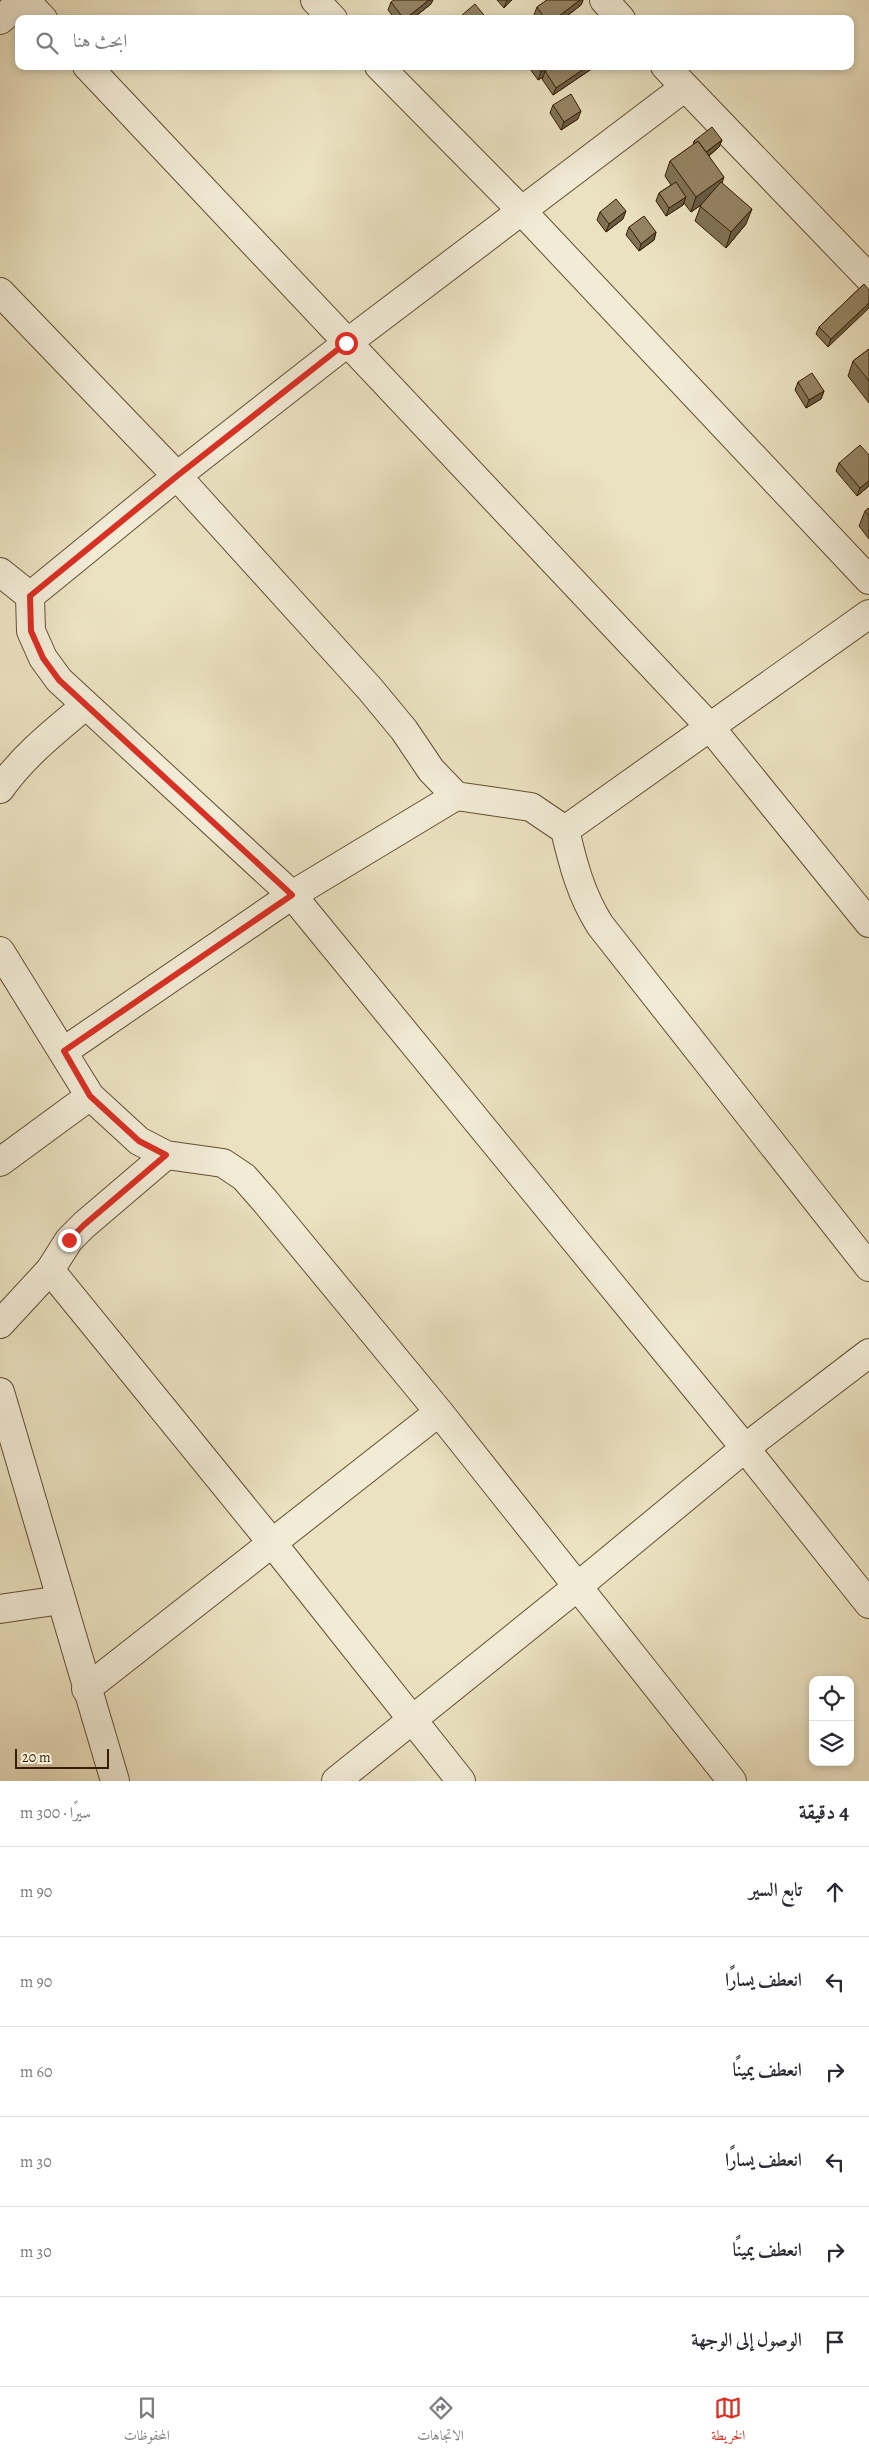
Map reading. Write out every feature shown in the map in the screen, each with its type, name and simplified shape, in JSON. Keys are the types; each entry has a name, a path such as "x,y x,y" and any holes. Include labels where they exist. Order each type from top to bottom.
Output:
{"street":[{"path":"0,20 24,0 39,15"},
{"path":"315,0 329,15"},
{"path":"604,0 617,15"},
{"path":"91,70 710,727 869,923"},
{"path":"383,70 520,209 869,580"},
{"path":"669,70 869,278"},
{"path":"30,596 177,476 346,343 520,209 685,87"},
{"path":"0,292 177,476 370,689 404,730 432,770 456,796 531,807 565,830 578,880 587,904 600,925 869,1267"},
{"path":"0,572 30,596 31,631 43,658 59,680 292,895 745,1448 869,1604"},
{"path":"565,830 869,614"},
{"path":"0,789 13,771 34,749 86,705"},
{"path":"64,1051 292,895 456,796"},
{"path":"0,951 64,1051 90,1096 139,1141 166,1155 223,1163 244,1177 439,1412 732,1781"},
{"path":"0,1162 90,1096"},
{"path":"0,1324 50,1270 69,1240 166,1155"},
{"path":"50,1270 273,1544 461,1781"},
{"path":"336,1781 410,1719 578,1587 745,1448 869,1352"},
{"path":"0,1392 86,1689 115,1781"},
{"path":"86,1689 439,1412"},
{"path":"0,1609 61,1600"}],"building":[{"path":"394,0 429,0 410,15 401,15 391,2"},
{"path":"547,0 580,0 560,15 542,15 537,7"},
{"path":"475,4 484,15 462,15"},
{"path":"546,70 582,70 556,88 545,71"},
{"path":"571,94 581,111 564,122 553,105"},
{"path":"712,127 722,140 706,152 698,141 696,143 694,141"},
{"path":"698,141 724,177 696,197 670,161"},
{"path":"676,182 686,197 669,208 659,193"},
{"path":"721,182 752,209 731,232 700,206"},
{"path":"616,199 626,211 609,224 600,212"},
{"path":"644,216 656,232 641,244 629,227"},
{"path":"864,284 869,290 869,303 831,339 819,327"},
{"path":"869,349 869,381 853,361"},
{"path":"812,373 824,391 809,400 798,382"},
{"path":"860,445 869,455 869,481 860,488 839,463"},
{"path":"869,508 869,516 865,511"}],"route":[{"path":"69,1240 166,1155 139,1141 90,1096 64,1051 292,895 59,680 43,658 31,631 30,596 177,476 346,343"}]}
